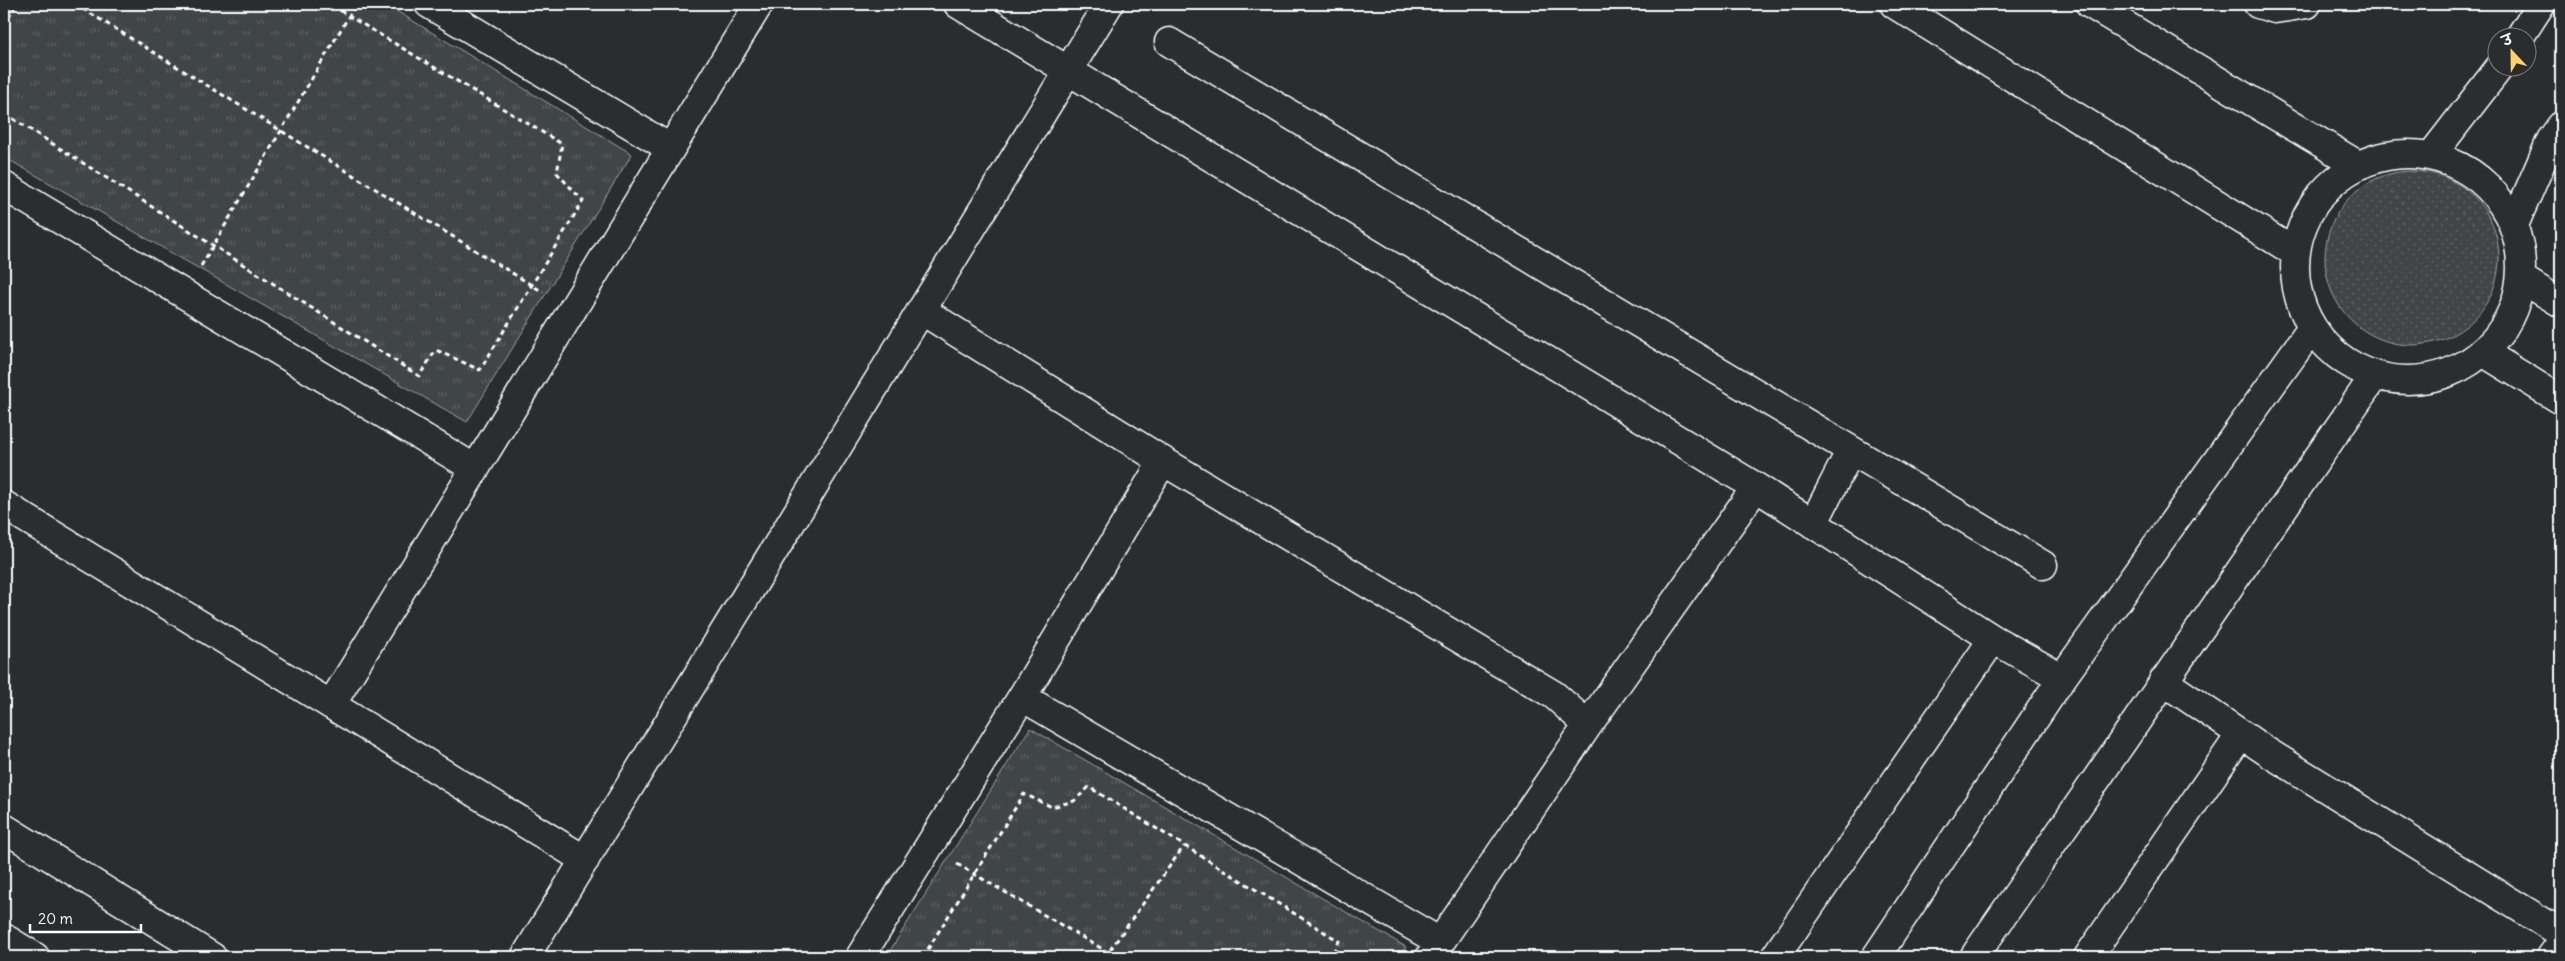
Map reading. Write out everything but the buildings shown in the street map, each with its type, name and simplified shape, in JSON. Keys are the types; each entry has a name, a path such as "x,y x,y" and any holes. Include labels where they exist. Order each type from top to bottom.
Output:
{"street":[{"path":"429,4 670,148"},
{"path":"331,705 759,4"},
{"path":"958,4 1067,72 1756,487 1993,639 2062,678"},
{"path":"525,957 1109,4"},
{"path":"1894,4 2296,253"},
{"path":"2090,4 2358,165"},
{"path":"2258,4 2274,9 2307,4"},
{"path":"2525,28 2541,4"},
{"path":"1169,42 2043,565"},
{"path":"2431,156 2490,78"},
{"path":"2514,225 2551,140 2561,126"},
{"path":"2394,154 2431,156 2466,169 2495,193 2514,225 2521,251 2522,279 2515,306 2502,331 2483,352 2450,372 2413,380 2375,375 2350,364 2329,349 2312,328 2301,305 2295,279 2296,253 2302,226 2316,201 2335,180 2358,165 2394,154"},
{"path":"4,186 474,468"},
{"path":"2522,279 2561,303"},
{"path":"921,310 1163,461 1554,696 1588,725"},
{"path":"1876,957 2062,678 2312,328"},
{"path":"2483,352 2561,400"},
{"path":"1974,957 2375,375"},
{"path":"1813,524 1851,450"},
{"path":"860,957 1022,697 1163,461"},
{"path":"1022,697 1435,950 1588,725 1756,487"},
{"path":"4,505 585,860"},
{"path":"1776,957 1993,639"},
{"path":"2163,682 2241,734 2561,932"},
{"path":"2088,957 2241,734"},
{"path":"4,828 212,957"},
{"path":"4,938 35,957"},
{"path":"2552,957 2561,943"}],"path":[{"path":"4,25 16,4"},
{"path":"74,4 571,310"},
{"path":"4,79 6,82 4,113 419,376 436,350 480,370 583,201 557,173 562,144 329,4"},
{"path":"184,294 356,4"},
{"path":"923,957 1024,794 1052,807 1074,801 1089,787 1339,941 1331,957"},
{"path":"1105,957 1184,846"},
{"path":"929,847 1116,957"}],"green space":[{"path":"4,4 385,4 632,154 467,422 4,157"},
{"path":"2412,171 2429,173 2453,181 2479,203 2489,217 2495,233 2499,258 2497,275 2489,299 2467,325 2453,335 2437,341 2412,345 2395,343 2371,335 2345,313 2335,299 2329,283 2325,258 2327,241 2335,217 2357,191 2371,181 2387,175"},
{"path":"1030,728 1406,947 1399,957 886,957"}]}
